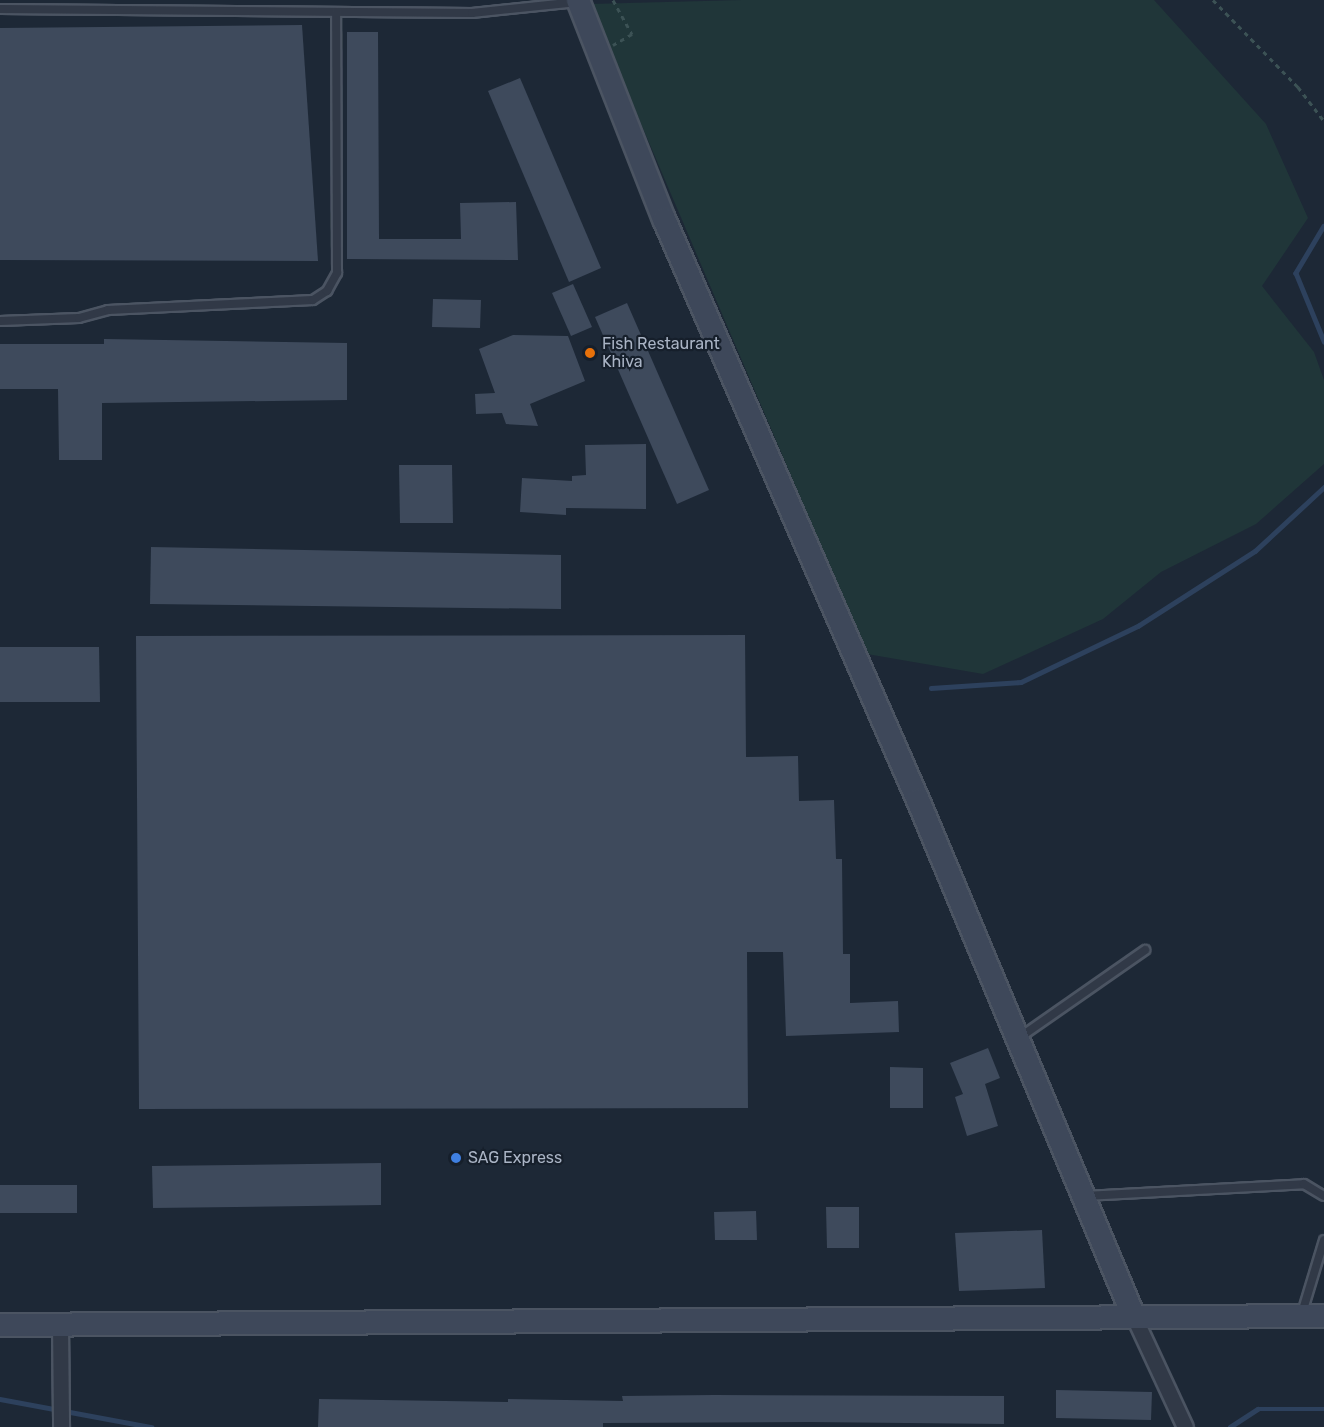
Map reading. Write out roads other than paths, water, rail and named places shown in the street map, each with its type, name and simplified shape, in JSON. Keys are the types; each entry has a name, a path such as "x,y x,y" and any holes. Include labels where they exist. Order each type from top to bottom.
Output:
{"main road":[{"path":"578,1 664,219 918,801 1133,1315"},
{"path":"0,1325 1133,1315 1324,1316"}],"street":[{"path":"1133,1315 1185,1426"},
{"path":"60,1324 61,1426"}],"lane":[{"path":"0,9 472,13 578,1"},
{"path":"0,321 79,318 108,310 313,300 327,291 337,273 336,12"},
{"path":"1018,1039 1145,950"},
{"path":"1083,1196 1304,1184 1324,1196"},
{"path":"1302,1316 1324,1240"}],"waterway":[{"path":"1324,226 1296,273 1324,341"},
{"path":"931,688 1021,682 1138,626 1255,551 1324,487"},
{"path":"0,1399 151,1427"},
{"path":"1230,1427 1258,1409 1324,1409"}],"place":[{"name":"Fish Restaurant Khiva","path":"590,353"},
{"name":"SAG Express","path":"456,1158"}]}
